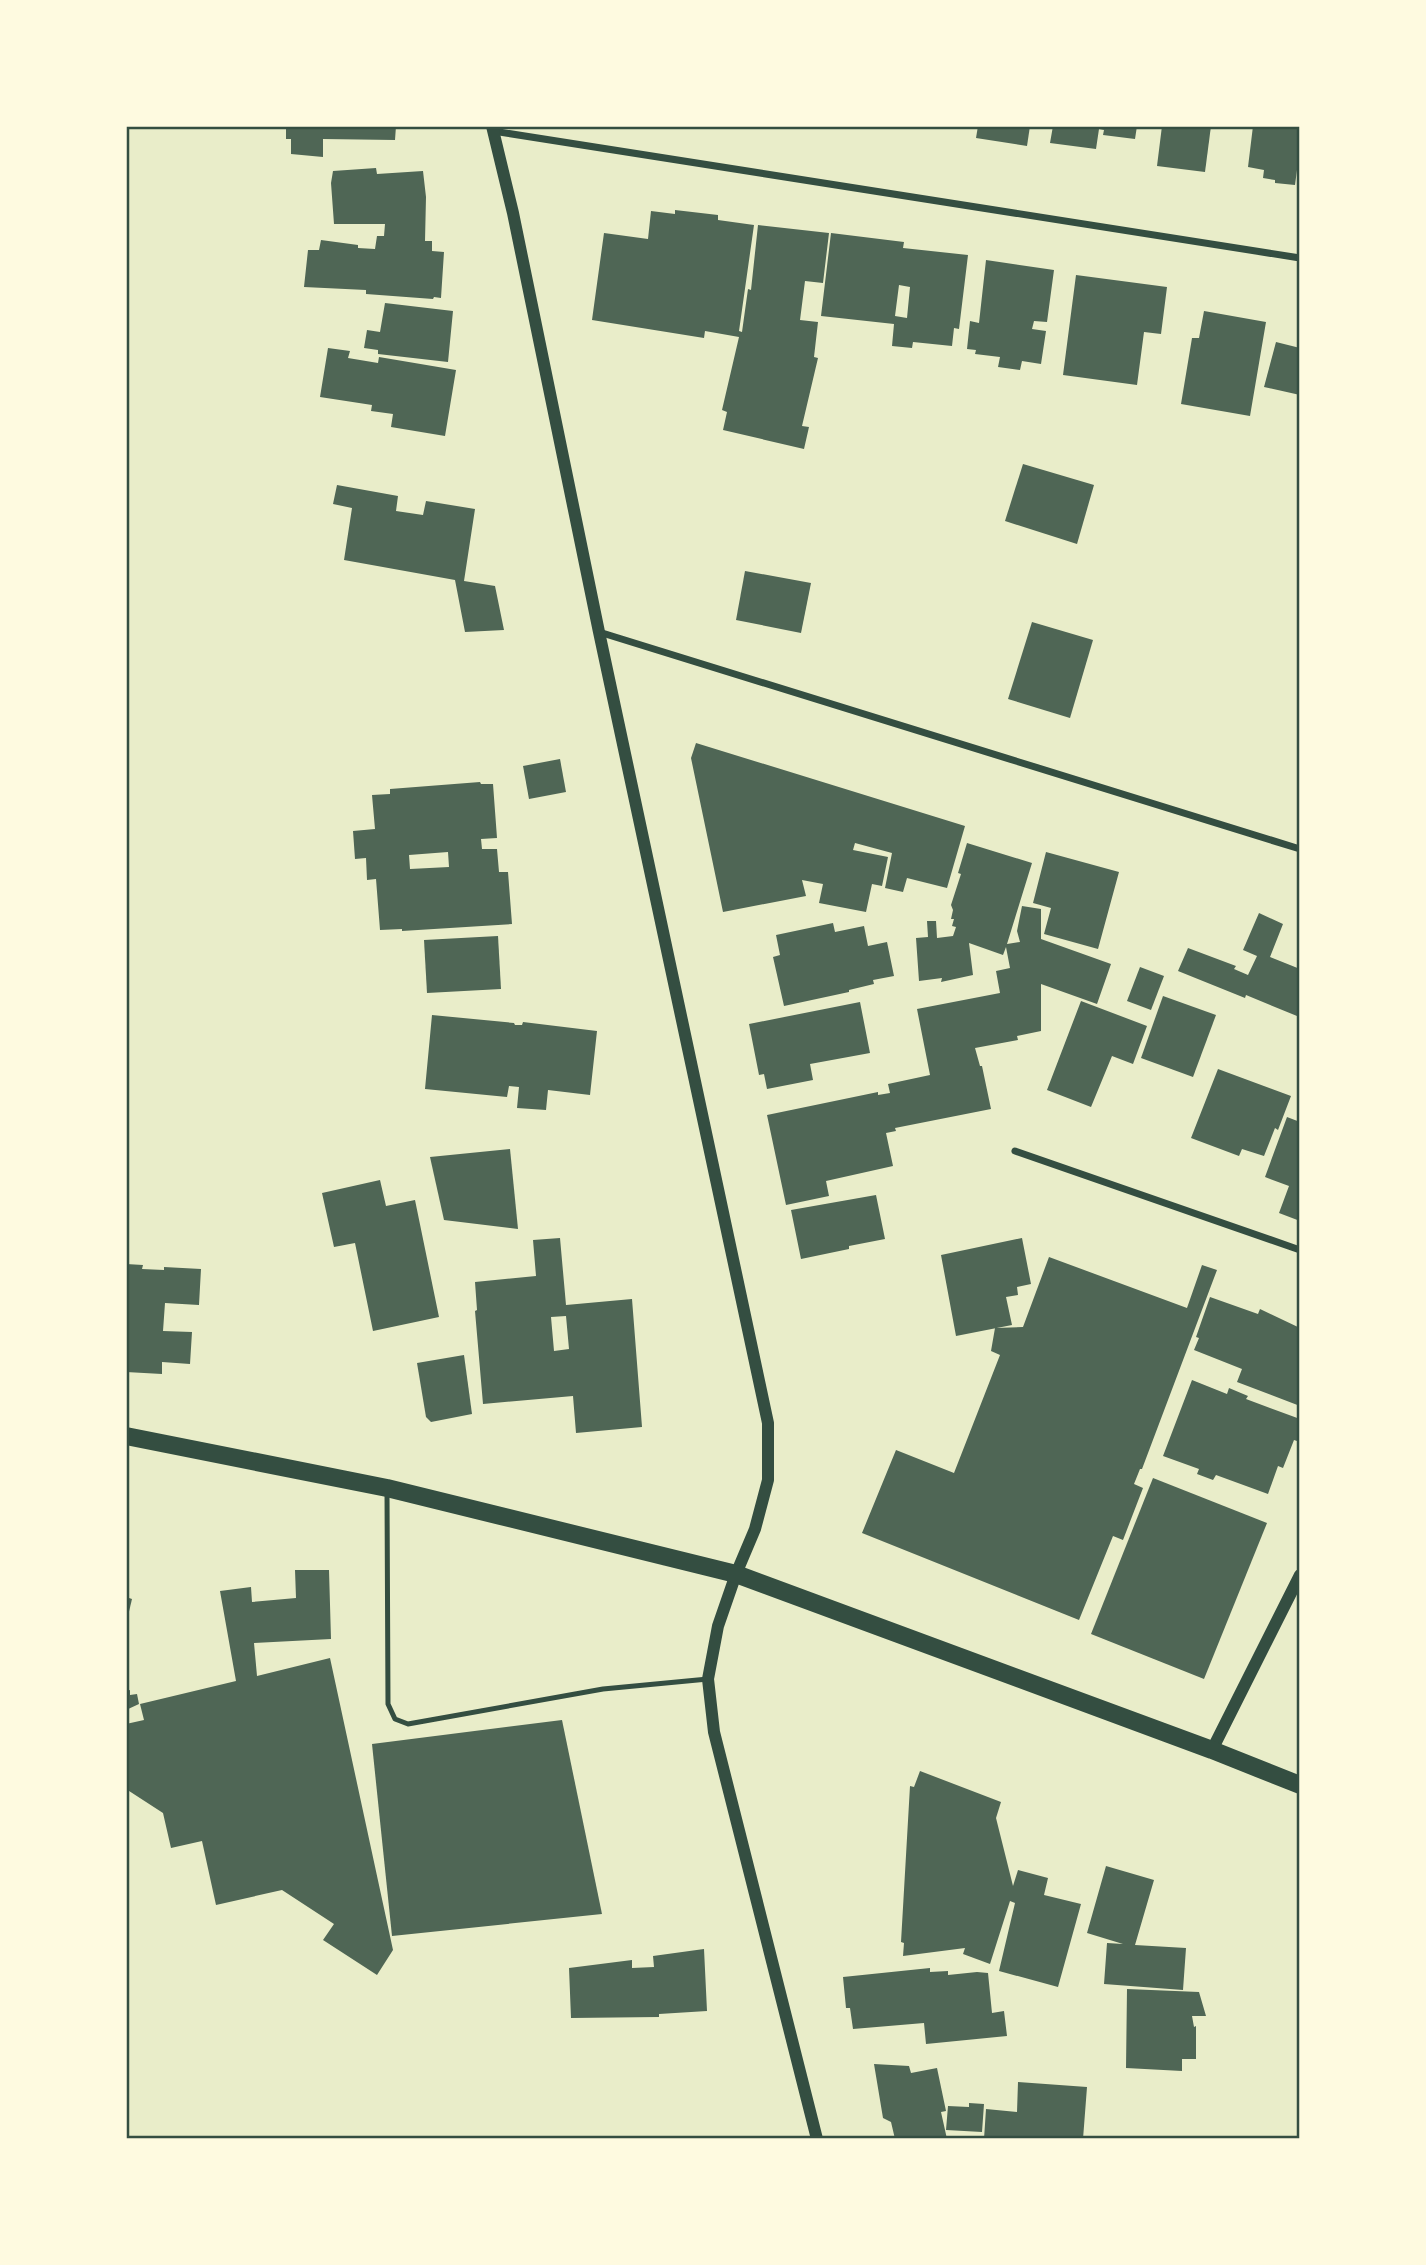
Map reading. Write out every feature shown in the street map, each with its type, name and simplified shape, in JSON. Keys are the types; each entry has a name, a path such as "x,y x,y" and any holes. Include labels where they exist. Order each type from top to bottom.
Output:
{"main road":[{"path":"126,1436 387,1488 736,1574 1300,1785"}],"street":[{"path":"817,2139 714,1732 708,1679 718,1626 755,1529 768,1480 768,1423 599,632 513,213 492,129 1300,258"},
{"path":"599,632 1300,849"},
{"path":"1015,1151 1300,1250"},
{"path":"1212,1750 1300,1575"}],"lane":[{"path":"387,1488 388,1703 395,1719 408,1724 603,1689 708,1679"}],"building":[{"path":"286,126 396,126 395,140 323,139 323,157 291,154 291,139 286,139"},
{"path":"978,126 1030,126 1027,146 976,138"},
{"path":"1053,126 1137,126 1135,139 1103,135 1104,130 1099,129 1096,149 1050,143"},
{"path":"1162,126 1211,126 1205,172 1157,166"},
{"path":"1253,126 1300,126 1295,185 1275,183 1275,180 1263,178 1264,170 1248,167"},
{"path":"376,168 377,174 423,171 426,197 425,241 432,241 432,251 444,252 441,298 304,287 308,250 319,250 321,240 375,249 377,236 384,236 385,224 334,224 331,183 333,171"},
{"path":"675,210 718,215 718,220 754,225 739,331 742,332 748,289 751,290 758,225 829,233 823,283 805,281 800,320 818,322 814,357 818,358 802,426 809,427 804,449 723,430 727,412 722,410 739,337 705,331 704,338 592,320 604,233 648,239 651,211 675,214"},
{"path":"831,233 904,242 903,248 968,255 959,329 954,328 952,346 913,342 912,348 892,346 894,324 821,316","holes":["899,285 910,287 907,318 895,316"]},
{"path":"986,260 1054,270 1047,322 1034,321 1032,329 1046,331 1041,364 1022,361 1020,370 998,367 1000,357 975,354 976,350 967,349 970,321 979,323"},
{"path":"1076,275 1167,287 1161,334 1144,332 1137,385 1063,375"},
{"path":"385,303 453,311 448,362 378,354 378,350 364,348 367,330 380,332"},
{"path":"1204,311 1266,322 1250,416 1181,404 1192,338 1199,338"},
{"path":"1276,342 1300,348 1300,395 1264,387"},
{"path":"328,348 350,351 348,358 378,363 379,357 456,370 445,436 391,427 393,414 371,411 372,405 320,397"},
{"path":"1023,464 1094,485 1077,544 1005,521"},
{"path":"337,485 398,496 396,511 423,515 426,501 475,509 464,581 495,586 504,630 465,632 455,580 344,560 352,508 333,504"},
{"path":"745,571 811,583 801,633 736,620"},
{"path":"1032,622 1093,640 1070,718 1008,699"},
{"path":"696,743 965,826 947,888 907,878 903,892 885,888 892,853 855,843 853,850 888,857 882,886 872,884 866,912 819,903 823,884 802,880 806,896 723,912 691,758"},
{"path":"560,759 566,792 529,799 523,766"},
{"path":"480,782 493,784 497,838 481,839 482,849 497,849 499,872 508,872 512,924 380,930 376,879 367,880 366,858 355,859 353,831 375,829 372,795 390,794 390,789","holes":["448,852 449,867 410,869 409,855"]},
{"path":"967,843 1032,863 1007,944 1020,942 1017,931 1022,906 1041,909 1041,939 1111,964 1097,1004 1041,984 1041,1031 1017,1036 1018,1040 975,1048 982,1066 991,1109 895,1128 896,1131 886,1133 893,1166 826,1181 829,1196 786,1205 767,1115 878,1092 878,1095 890,1093 888,1084 930,1075 917,1009 1000,993 996,971 1010,968 1006,947 1003,955 969,943 973,975 941,982 942,978 919,981 916,938 928,937 927,921 936,921 937,938 953,936 956,927 952,926 954,919 951,919 951,905"},
{"path":"1046,852 1119,872 1098,949 1044,934 1051,908 1033,903"},
{"path":"1259,913 1283,924 1270,957 1300,969 1300,1015 1246,995 1245,998 1178,971 1188,948 1236,966 1234,969 1248,975 1257,956 1243,950"},
{"path":"833,923 835,932 864,926 868,946 887,942 894,976 873,980 874,984 849,992 784,1006 773,957 780,955 776,935"},
{"path":"498,936 501,989 427,993 424,940"},
{"path":"1140,967 1164,976 1151,1010 1127,1001"},
{"path":"1163,996 1216,1015 1193,1077 1141,1058"},
{"path":"1081,1001 1147,1026 1133,1064 1112,1056 1091,1107 1047,1090"},
{"path":"860,1002 870,1053 810,1064 813,1080 767,1089 764,1074 759,1075 749,1024"},
{"path":"432,1015 597,1031 590,1095 548,1090 546,1110 517,1108 519,1087 509,1086 507,1097 425,1089"},
{"path":"1218,1069 1291,1096 1264,1156 1242,1149 1239,1156 1191,1138"},
{"path":"1287,1117 1300,1122 1300,1221 1279,1213 1289,1186 1265,1177"},
{"path":"510,1149 518,1229 444,1220 430,1157"},
{"path":"380,1180 386,1206 415,1200 439,1317 373,1331 355,1243 334,1247 322,1193"},
{"path":"876,1195 885,1239 801,1259 791,1210"},
{"path":"560,1238 566,1305 632,1299 642,1427 576,1433 573,1396 483,1404 475,1282 536,1276 533,1240","holes":["566,1316 569,1349 554,1351 551,1317"]},
{"path":"1022,1238 1031,1284 1017,1287 1018,1295 1006,1297 1012,1325 956,1336 941,1255"},
{"path":"1049,1257 1187,1308 1202,1265 1217,1270 1134,1484 1143,1488 1123,1540 1113,1536 1079,1620 862,1533 896,1450 954,1473 1000,1355 991,1351 995,1328 1023,1327"},
{"path":"126,1264 143,1265 142,1269 201,1269 199,1305 165,1303 163,1331 192,1332 190,1364 162,1362 162,1374 126,1372"},
{"path":"1210,1297 1258,1314 1260,1309 1300,1328 1300,1406 1237,1382 1242,1369 1194,1350"},
{"path":"464,1355 472,1414 431,1422 426,1417 417,1363"},
{"path":"1192,1380 1227,1394 1229,1388 1248,1396 1246,1399 1300,1419 1297,1441 1294,1440 1283,1468 1278,1466 1268,1494 1216,1475 1213,1480 1197,1474 1199,1469 1163,1456"},
{"path":"1153,1478 1267,1523 1204,1679 1091,1634"},
{"path":"295,1570 329,1570 331,1639 254,1643 257,1676 330,1658 393,1950 377,1975 323,1940 334,1924 282,1890 216,1905 202,1841 171,1848 163,1813 126,1789 126,1724 144,1720 140,1704 236,1681 220,1591 251,1587 252,1602 296,1598"},
{"path":"126,1597 132,1599 127,1620 126,1620"},
{"path":"130,1690 130,1695 137,1694 139,1704 126,1710 126,1691"},
{"path":"562,1720 602,1914 392,1936 372,1744"},
{"path":"920,1771 1001,1802 996,1818 1013,1886 1018,1870 1048,1878 1044,1895 1081,1904 1058,1987 999,1971 1015,1903 1010,1901 990,1964 963,1954 965,1948 903,1956 904,1943 901,1942 910,1786 914,1787"},
{"path":"1106,1866 1154,1880 1135,1945 1186,1948 1183,1990 1104,1984 1107,1943 1123,1944 1087,1933"},
{"path":"704,1949 707,2011 659,2014 659,2017 571,2018 569,1968 632,1960 632,1968 654,1967 653,1956"},
{"path":"930,1968 930,1972 948,1971 948,1975 988,1973 992,2013 1004,2011 1007,2036 926,2044 924,2023 853,2029 850,2008 846,2008 843,1977"},
{"path":"1127,1989 1199,1992 1206,2016 1192,2016 1194,2027 1196,2026 1196,2059 1182,2059 1182,2071 1126,2068"},
{"path":"874,2064 909,2066 911,2073 937,2068 946,2111 941,2112 947,2139 895,2139 891,2122 883,2118"},
{"path":"1018,2082 1087,2087 1083,2139 984,2139 986,2109 1017,2112"},
{"path":"969,2103 984,2104 982,2132 946,2130 948,2106 969,2107"}]}
